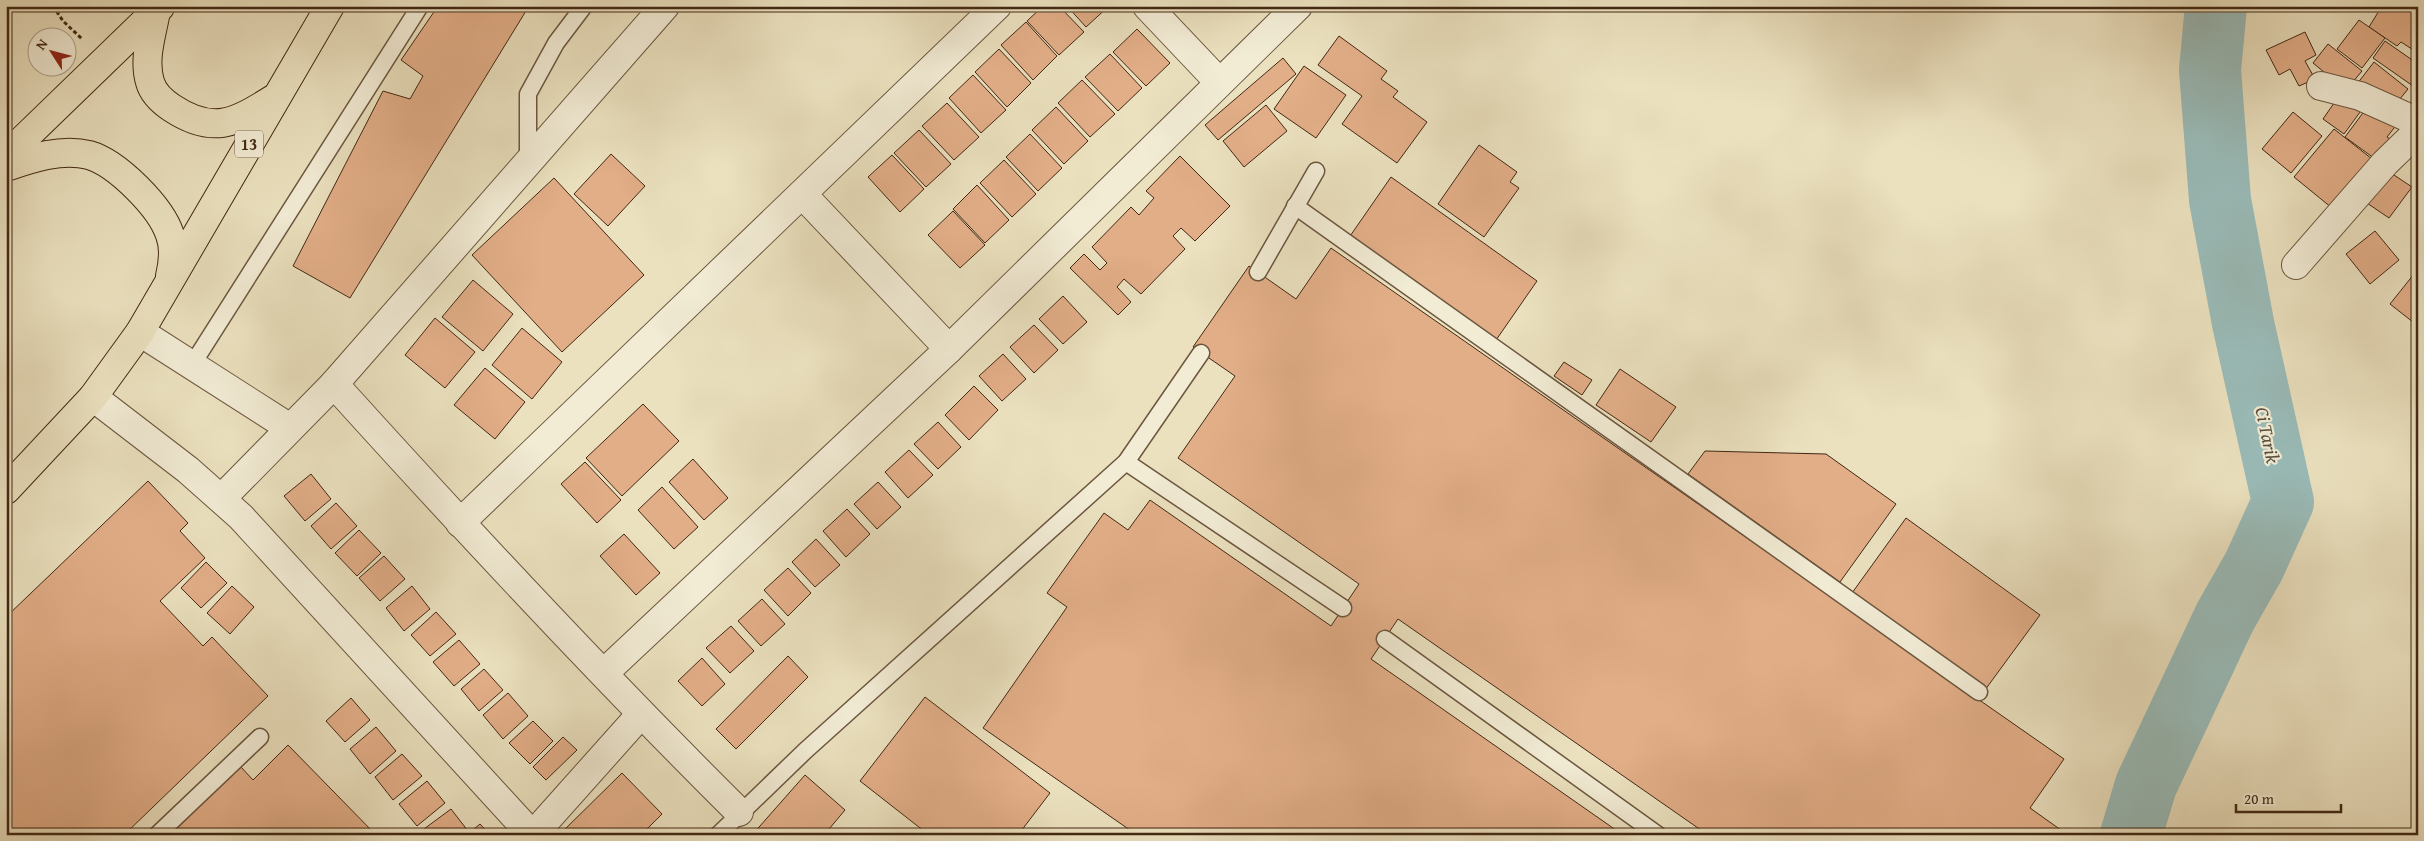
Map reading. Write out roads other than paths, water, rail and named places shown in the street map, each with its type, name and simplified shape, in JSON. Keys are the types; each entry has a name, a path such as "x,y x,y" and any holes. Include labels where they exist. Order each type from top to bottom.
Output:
{"highway":[{"name":"13","path":"6,490 93,397 140,332 330,6"},
{"path":"158,9 147,58 151,84 165,103 187,118 209,125 243,117 276,97"},
{"path":"6,156 158,9"},
{"path":"6,167 34,158 69,153 90,156 111,166 136,187 160,213 170,235 173,261 168,282"}],"street":[{"path":"222,498 334,384 665,6"},
{"path":"460,523 803,195 997,6"},
{"path":"1147,6 1219,82"},
{"path":"604,673 949,350 1298,6"},
{"path":"2321,86 2360,96 2418,122"},
{"path":"2296,265 2385,163 2418,131"},
{"path":"803,195 949,350"},
{"path":"140,332 290,428"},
{"path":"334,384 460,523 641,714 739,812"},
{"path":"93,397 222,498 533,835 641,714"}],"lane":[{"path":"192,365 420,6"},
{"path":"528,163 528,94 556,43 584,6"},
{"path":"1258,272 1316,171"},
{"path":"1295,206 1979,692"},
{"path":"718,835 739,812 1126,462 1201,353"},
{"path":"1126,462 1342,608"},
{"path":"1385,638 1658,835"},
{"path":"157,835 260,737"}],"waterway":[{"name":"Ci Tarik","path":"2131,835 2146,785 2225,617 2254,566 2283,502 2243,323 2220,200 2210,70 2216,6"}]}
